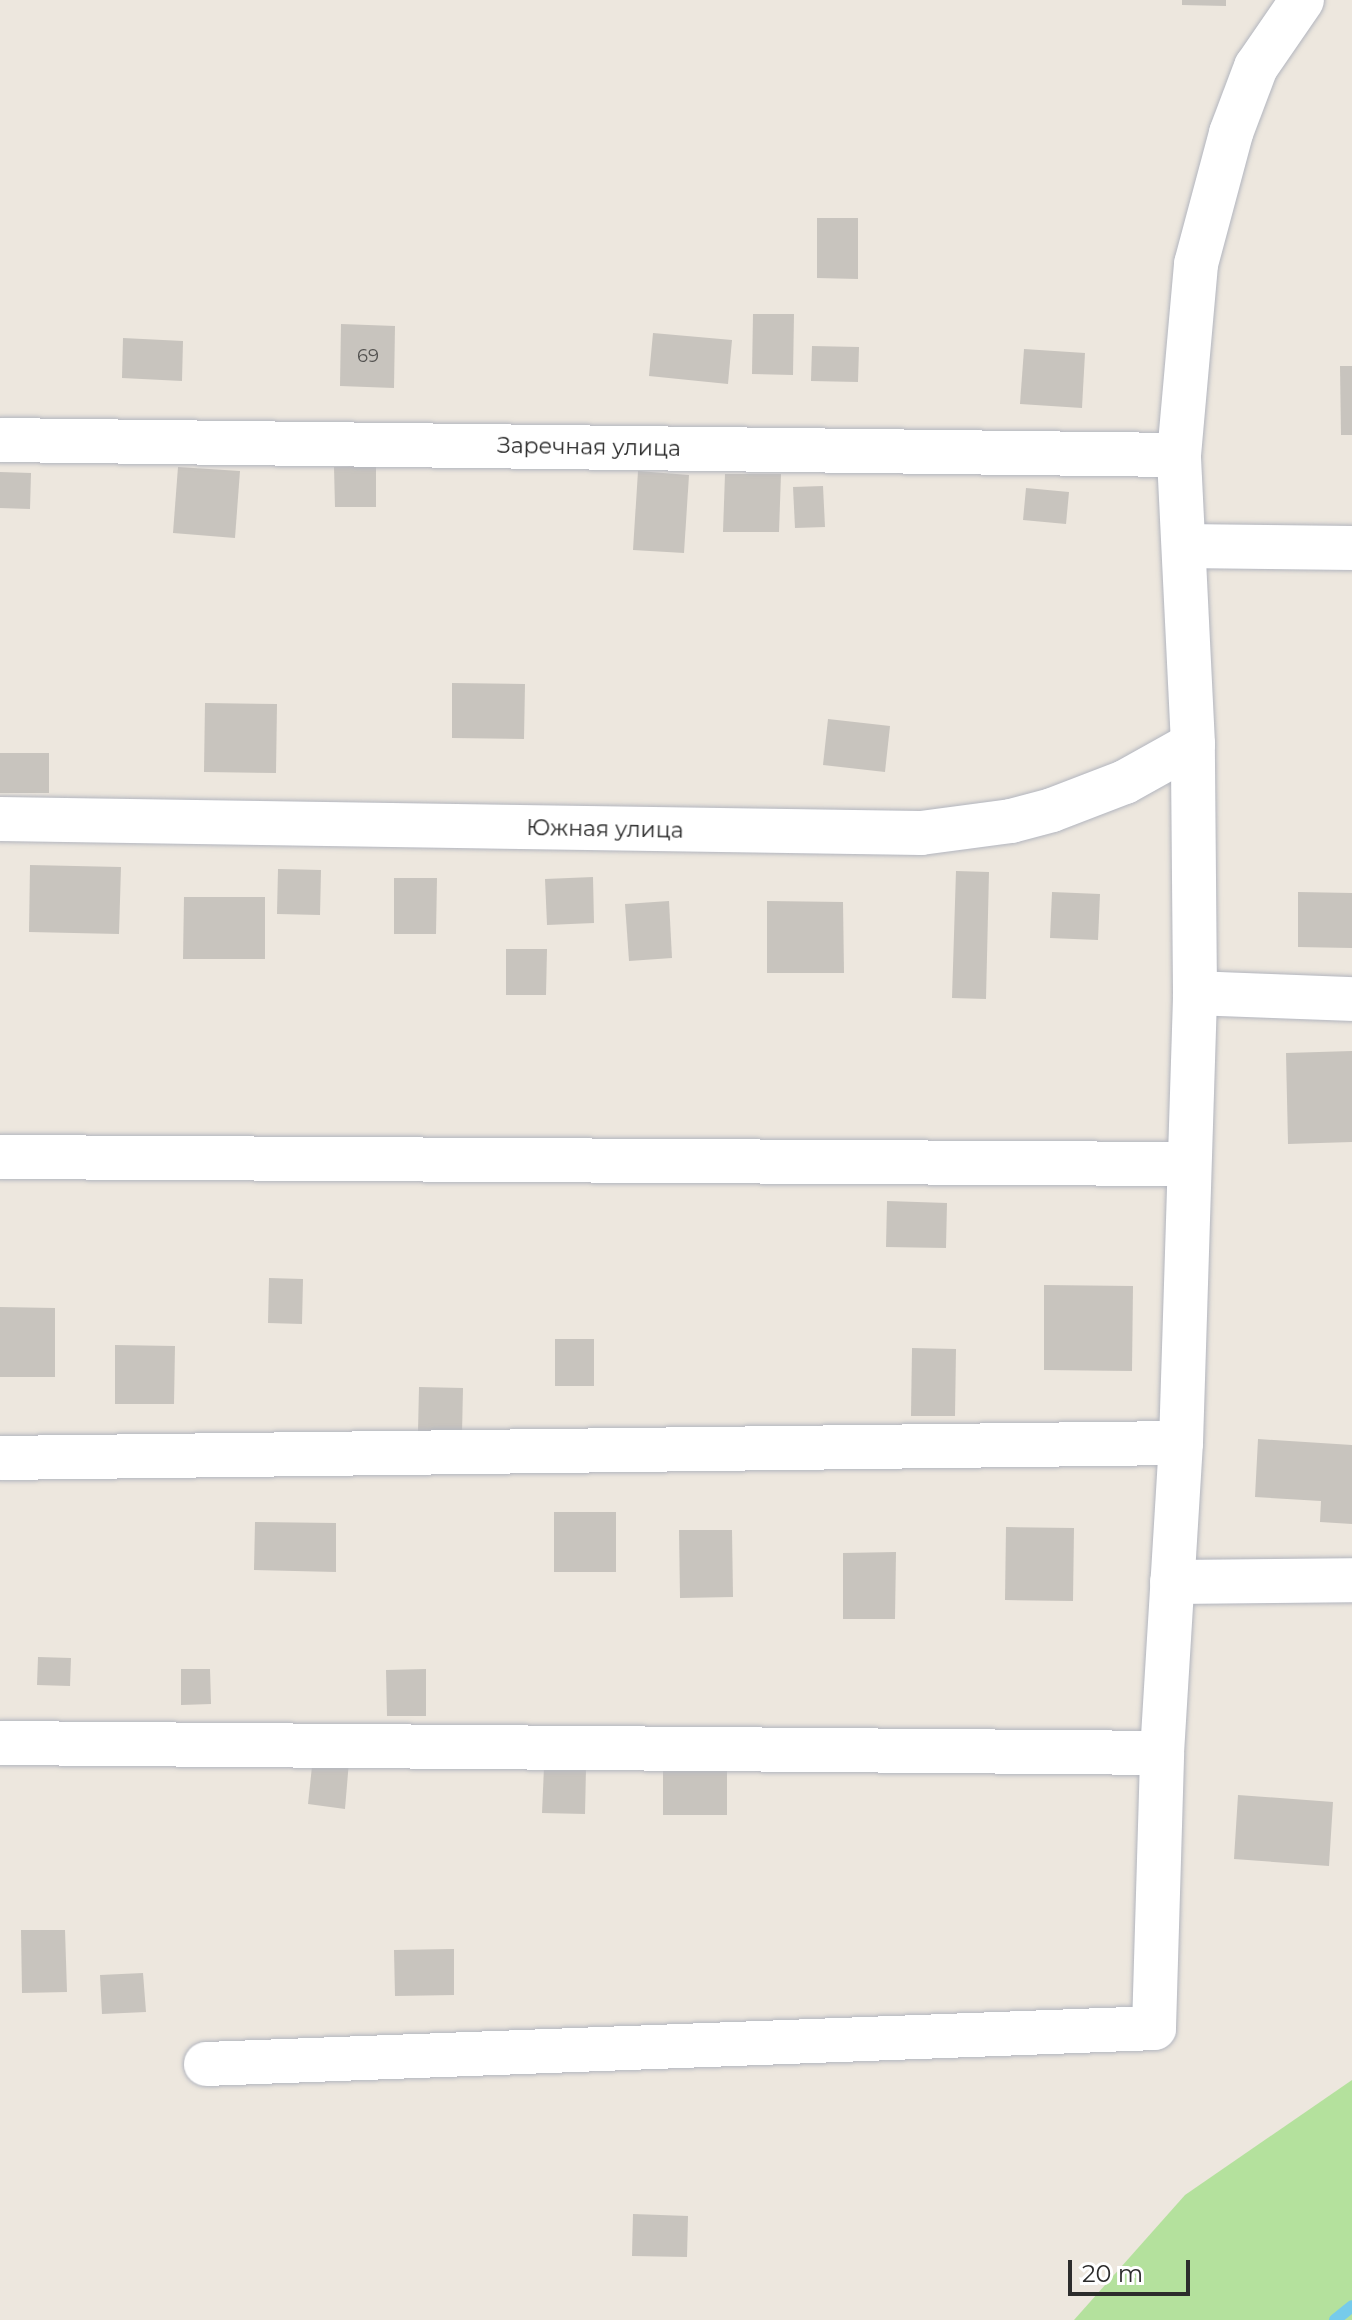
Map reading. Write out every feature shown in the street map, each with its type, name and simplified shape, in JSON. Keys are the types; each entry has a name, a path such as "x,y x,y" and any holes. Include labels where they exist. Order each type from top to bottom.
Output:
{"street":[{"path":"206,2064 1154,2028 1162,1753 1181,1443 1195,993 1193,744 1179,455 1196,264 1227,148 1256,67 1302,0"},
{"name":"Заречная улица","path":"0,440 1179,455"},
{"path":"1184,546 1352,548"},
{"name":"Южная улица","path":"0,819 921,833 1011,821 1052,810 1125,782 1193,744"},
{"path":"1195,993 1352,999"},
{"path":"0,1157 1188,1164"},
{"path":"0,1458 1181,1443"},
{"path":"1172,1582 1352,1580"},
{"path":"0,1743 1162,1753"}],"green space":[{"path":"1352,2080 1352,2320 1074,2320 1185,2195"}],"building":[{"path":"1182,0 1226,0 1226,6 1182,5"},
{"path":"817,218 858,218 858,279 817,278"},
{"path":"753,314 794,314 793,375 752,374"},
{"path":"341,324 395,326 394,388 340,386"},
{"path":"653,333 732,340 728,384 649,376"},
{"path":"123,338 183,341 182,381 122,378"},
{"path":"812,346 859,347 858,382 811,381"},
{"path":"1024,349 1085,353 1082,408 1020,404"},
{"path":"1340,366 1352,366 1352,435 1341,435"},
{"path":"376,466 376,507 335,507 334,467"},
{"path":"178,467 240,471 235,538 173,533"},
{"path":"638,471 689,475 684,553 633,550"},
{"path":"0,472 31,473 30,509 0,508"},
{"path":"725,474 781,474 779,532 723,532"},
{"path":"823,486 825,527 795,528 793,487"},
{"path":"1026,488 1069,492 1066,524 1023,520"},
{"path":"452,683 525,684 524,739 452,738"},
{"path":"205,703 277,704 276,773 204,772"},
{"path":"828,719 890,726 885,772 823,765"},
{"path":"0,753 49,753 49,793 0,793"},
{"path":"30,865 121,867 119,934 29,932"},
{"path":"278,869 321,870 320,915 277,914"},
{"path":"956,871 989,872 986,999 952,998"},
{"path":"593,877 594,923 547,925 545,879"},
{"path":"394,878 437,878 436,934 394,934"},
{"path":"1052,892 1100,894 1098,940 1050,938"},
{"path":"1298,892 1352,893 1352,948 1298,947"},
{"path":"184,897 265,897 265,959 183,959"},
{"path":"669,901 672,958 629,961 625,904"},
{"path":"767,901 843,902 844,973 767,973"},
{"path":"506,949 547,949 546,995 506,995"},
{"path":"1352,1051 1352,1142 1288,1144 1286,1053"},
{"path":"887,1201 947,1203 946,1248 886,1247"},
{"path":"269,1278 303,1279 302,1324 268,1323"},
{"path":"1044,1285 1133,1286 1132,1371 1044,1370"},
{"path":"0,1307 55,1308 55,1377 0,1377"},
{"path":"555,1339 594,1339 594,1386 555,1386"},
{"path":"115,1345 175,1346 174,1404 115,1404"},
{"path":"912,1348 956,1349 955,1416 911,1416"},
{"path":"419,1387 463,1388 462,1434 418,1432"},
{"path":"1258,1439 1352,1445 1352,1524 1320,1522 1321,1501 1255,1497"},
{"path":"554,1512 616,1512 616,1572 554,1572"},
{"path":"255,1522 336,1523 336,1572 254,1570"},
{"path":"1006,1527 1074,1528 1073,1601 1005,1600"},
{"path":"679,1530 732,1530 733,1597 680,1598"},
{"path":"896,1552 895,1619 843,1619 843,1553"},
{"path":"38,1657 71,1658 70,1686 37,1685"},
{"path":"181,1669 210,1669 211,1704 181,1705"},
{"path":"426,1669 426,1716 387,1716 386,1670"},
{"path":"313,1757 349,1761 345,1809 308,1804"},
{"path":"663,1760 727,1760 727,1815 663,1815"},
{"path":"544,1767 586,1768 585,1814 542,1813"},
{"path":"1238,1795 1333,1802 1329,1866 1234,1859"},
{"path":"21,1930 65,1930 67,1992 22,1993"},
{"path":"454,1949 454,1995 395,1996 394,1950"},
{"path":"143,1973 146,2012 102,2014 100,1975"},
{"path":"633,2214 688,2216 687,2257 632,2256"}],"waterway":[{"path":"1335,2320 1352,2306"}]}
